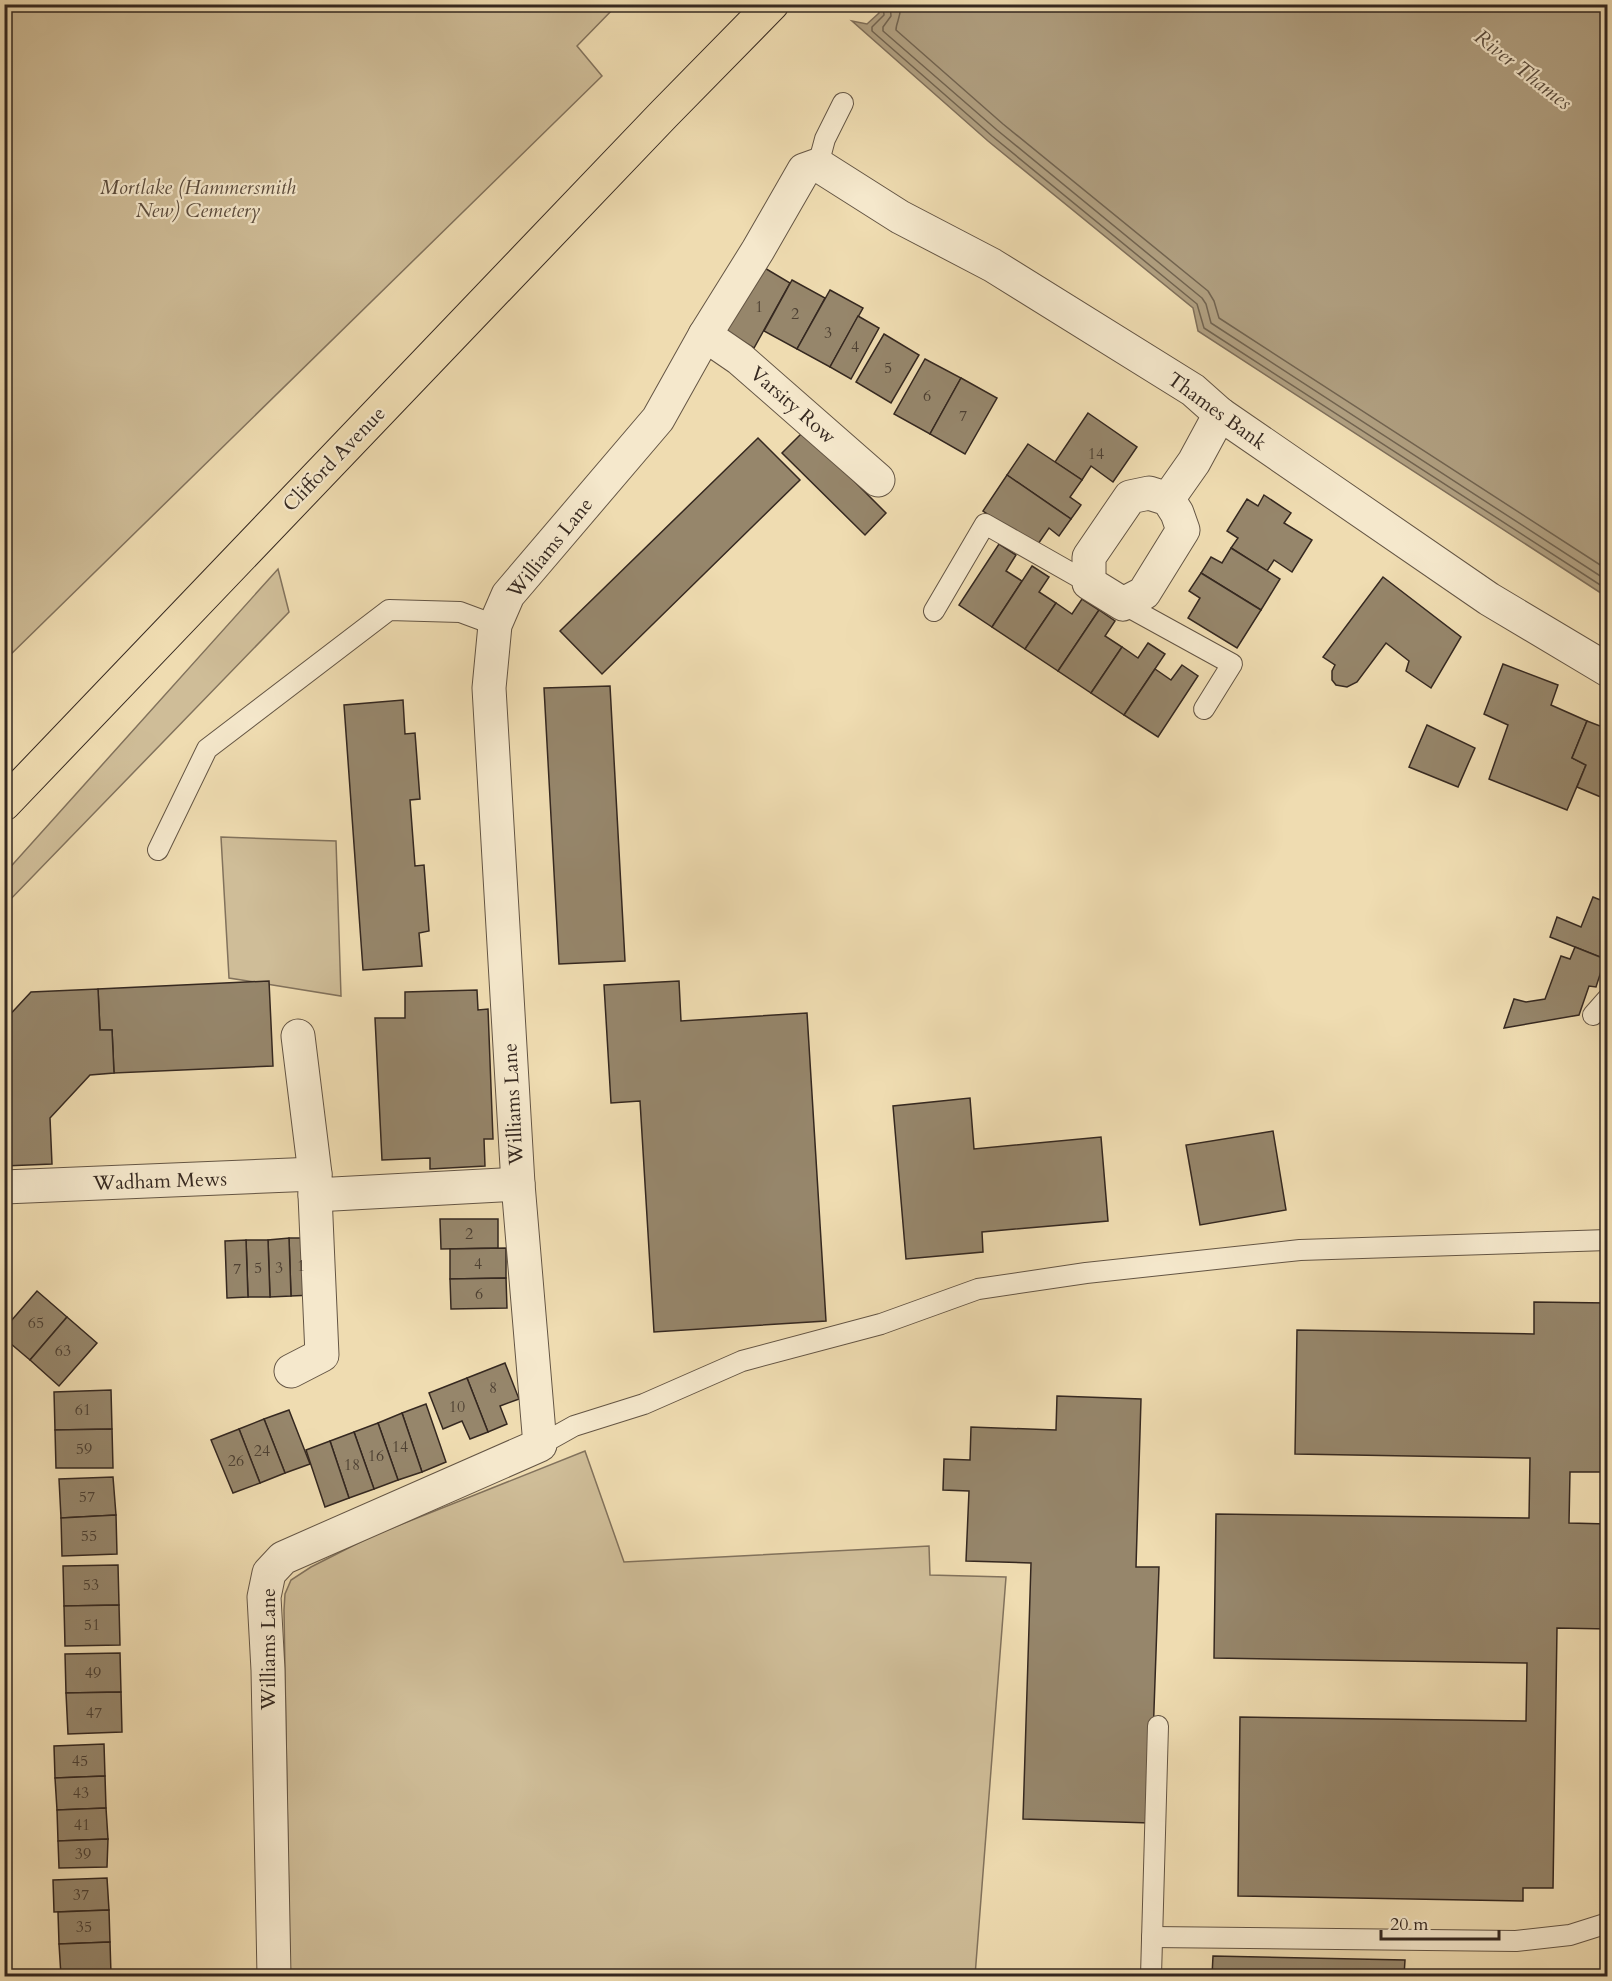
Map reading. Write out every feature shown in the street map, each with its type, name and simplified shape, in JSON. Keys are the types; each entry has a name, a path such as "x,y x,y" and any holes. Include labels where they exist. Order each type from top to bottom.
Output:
{"highway":[{"name":"Clifford Avenue","path":"4,804 772,4"}],"street":[{"name":"Williams Lane","path":"274,1977 268,1670 264,1597 268,1573 283,1558 540,1445 518,1184 489,688 495,626 508,595 657,419 804,170 818,165"},
{"name":"Thames Bank","path":"818,165 900,217 992,265 1193,390 1220,414 1489,599 1608,670"},
{"name":"Varsity Row","path":"705,335 740,359 878,480"},
{"path":"1168,499 1194,462 1220,414"},
{"path":"1149,493 1168,499 1177,513 1183,530 1144,593 1123,604 1089,583 1089,557 1130,497 1149,493"},
{"path":"291,1371 322,1355 315,1185 298,1036"},
{"name":"Wadham Mews","path":"4,1187 518,1184"}],"lane":[{"path":"818,165 825,139 843,103"},
{"path":"934,611 985,524 1089,583"},
{"path":"1123,604 1232,664 1204,709"},
{"path":"158,850 207,749 389,610 460,612 495,626"},
{"path":"1593,1015 1608,998"},
{"path":"540,1445 574,1426 644,1404 742,1361 882,1324 978,1289 1086,1273 1300,1250 1608,1240"},
{"path":"1151,1977 1158,1726"},
{"path":"1152,1936 1516,1941 1570,1935 1608,1923"}],"green space":[{"name":"Mortlake (Hammersmith New) Cemetery","path":"5,4 617,5 577,46 602,76 5,660"},
{"path":"278,569 289,612 5,905 5,873"},
{"path":"221,837 336,841 341,996 229,978"},
{"path":"585,1451 624,1562 929,1546 930,1575 1006,1577 975,1976 290,1976 284,1610 285,1594 291,1580 311,1567 372,1536"}],"water":[{"name":"River Thames","path":"877,4 1607,5 1607,597 1198,331 1193,308 988,141 852,21 867,24 879,13"}],"building":[{"path":"763,267 790,283 754,348 726,332"},
{"path":"792,280 825,298 797,349 764,331"},
{"path":"830,290 863,308 830,367 797,349"},
{"path":"858,316 879,328 851,379 830,367"},
{"path":"884,334 919,355 891,403 856,382"},
{"path":"925,359 961,378 930,434 894,414"},
{"path":"961,378 997,398 965,454 930,434"},
{"path":"1088,413 1137,447 1113,482 1091,466 1082,480 1055,462"},
{"path":"804,431 886,513 865,535 782,453"},
{"path":"758,438 800,480 602,674 560,631"},
{"path":"1028,444 1082,480 1070,497 1081,505 1071,519 1007,475"},
{"path":"1007,475 1071,519 1059,536 1049,528 1036,547 983,511"},
{"path":"1264,495 1291,513 1284,523 1312,540 1292,572 1274,560 1267,571 1231,548 1238,538 1227,531 1247,499 1258,506"},
{"path":"999,544 1016,555 1006,571 1022,581 992,627 959,605"},
{"path":"1231,548 1280,579 1261,610 1201,573 1211,557 1222,563"},
{"path":"1032,566 1049,577 1039,592 1056,603 1025,649 992,627"},
{"path":"1201,573 1261,610 1237,648 1188,618 1200,598 1189,591"},
{"path":"1383,577 1461,637 1431,688 1406,671 1409,661 1386,643 1357,682 1347,687 1336,685 1332,680 1335,665 1323,657"},
{"path":"1082,599 1099,610 1058,671 1025,649 1056,603 1072,614"},
{"path":"1099,610 1115,621 1105,636 1122,647 1091,693 1058,671"},
{"path":"1148,643 1165,654 1124,715 1091,693 1122,647 1138,658"},
{"path":"1503,664 1558,685 1551,705 1587,721 1572,758 1586,765 1567,810 1489,779 1508,725 1484,714"},
{"path":"1182,665 1198,676 1158,737 1124,715 1155,669 1171,680"},
{"path":"610,686 625,961 559,964 544,688"},
{"path":"403,700 405,734 415,733 420,799 410,800 415,866 424,865 429,931 419,933 422,966 363,970 344,705"},
{"path":"1587,721 1608,729 1608,800 1577,787 1586,765 1572,758"},
{"path":"1427,725 1475,748 1458,787 1409,767"},
{"path":"1593,897 1608,903 1608,966 1604,964 1605,959 1550,937 1557,917 1581,927"},
{"path":"1575,947 1605,959 1596,987 1589,986 1579,1015 1504,1028 1514,999 1526,1002 1545,999 1561,956 1570,959"},
{"path":"269,981 273,1066 114,1073 112,1030 100,1030 98,989"},
{"path":"679,981 681,1021 807,1013 826,1321 654,1332 640,1101 611,1103 604,985"},
{"path":"98,989 100,1030 112,1030 114,1073 90,1075 50,1118 52,1164 4,1166 4,1021 31,992"},
{"path":"477,990 478,1010 488,1009 493,1139 484,1139 485,1166 430,1169 430,1158 382,1160 375,1018 405,1018 405,992"},
{"path":"970,1098 974,1149 1101,1137 1108,1221 982,1232 983,1252 906,1259 893,1106"},
{"path":"1273,1131 1286,1210 1200,1225 1186,1145"},
{"path":"440,1219 498,1219 498,1248 441,1249"},
{"path":"289,1238 311,1238 313,1295 291,1296"},
{"path":"289,1238 291,1296 270,1297 268,1240"},
{"path":"246,1240 268,1240 270,1297 248,1297"},
{"path":"246,1240 248,1297 227,1298 225,1241"},
{"path":"506,1248 506,1278 450,1279 450,1249"},
{"path":"506,1278 507,1308 451,1309 450,1279"},
{"path":"37,1291 67,1317 30,1360 4,1338 4,1329"},
{"path":"1534,1302 1608,1303 1608,1472 1570,1472 1569,1523 1608,1524 1608,1629 1557,1628 1553,1888 1523,1888 1523,1901 1238,1896 1240,1717 1526,1721 1527,1663 1214,1658 1216,1514 1529,1518 1530,1458 1295,1454 1297,1330 1534,1334"},
{"path":"67,1317 97,1343 59,1386 30,1360"},
{"path":"505,1363 519,1399 500,1406 507,1424 488,1432 467,1378"},
{"path":"467,1378 488,1432 470,1439 462,1421 443,1429 429,1393"},
{"path":"111,1390 112,1429 55,1430 54,1392"},
{"path":"1057,1396 1141,1399 1136,1567 1159,1567 1150,1823 1023,1819 1031,1563 966,1561 969,1491 943,1490 944,1459 970,1460 971,1427 1056,1430"},
{"path":"426,1404 446,1462 422,1472 402,1413"},
{"path":"289,1410 310,1464 285,1473 264,1419"},
{"path":"402,1413 422,1472 398,1480 378,1423"},
{"path":"264,1419 285,1473 260,1483 239,1429"},
{"path":"378,1423 398,1480 374,1489 354,1432"},
{"path":"112,1429 113,1468 56,1468 55,1430"},
{"path":"239,1429 260,1483 233,1493 211,1440"},
{"path":"354,1432 374,1489 349,1498 330,1441"},
{"path":"330,1441 349,1498 325,1507 306,1450"},
{"path":"113,1477 116,1515 61,1518 59,1479"},
{"path":"116,1515 117,1554 62,1556 61,1518"},
{"path":"118,1565 119,1605 64,1606 63,1566"},
{"path":"119,1605 120,1645 65,1646 64,1606"},
{"path":"120,1653 121,1692 66,1693 65,1654"},
{"path":"121,1692 122,1732 68,1734 66,1693"},
{"path":"104,1744 105,1776 55,1778 54,1746"},
{"path":"105,1776 106,1808 57,1810 55,1778"},
{"path":"106,1808 108,1839 58,1841 57,1810"},
{"path":"108,1839 107,1867 59,1868 58,1841"},
{"path":"107,1878 109,1910 54,1912 53,1880"},
{"path":"109,1910 110,1942 59,1944 58,1912"},
{"path":"110,1942 111,1974 61,1976 59,1944"},
{"path":"1213,1956 1405,1960 1404,1976 1212,1976"},
{"path":"111,1974 112,1976 61,1976"}]}
